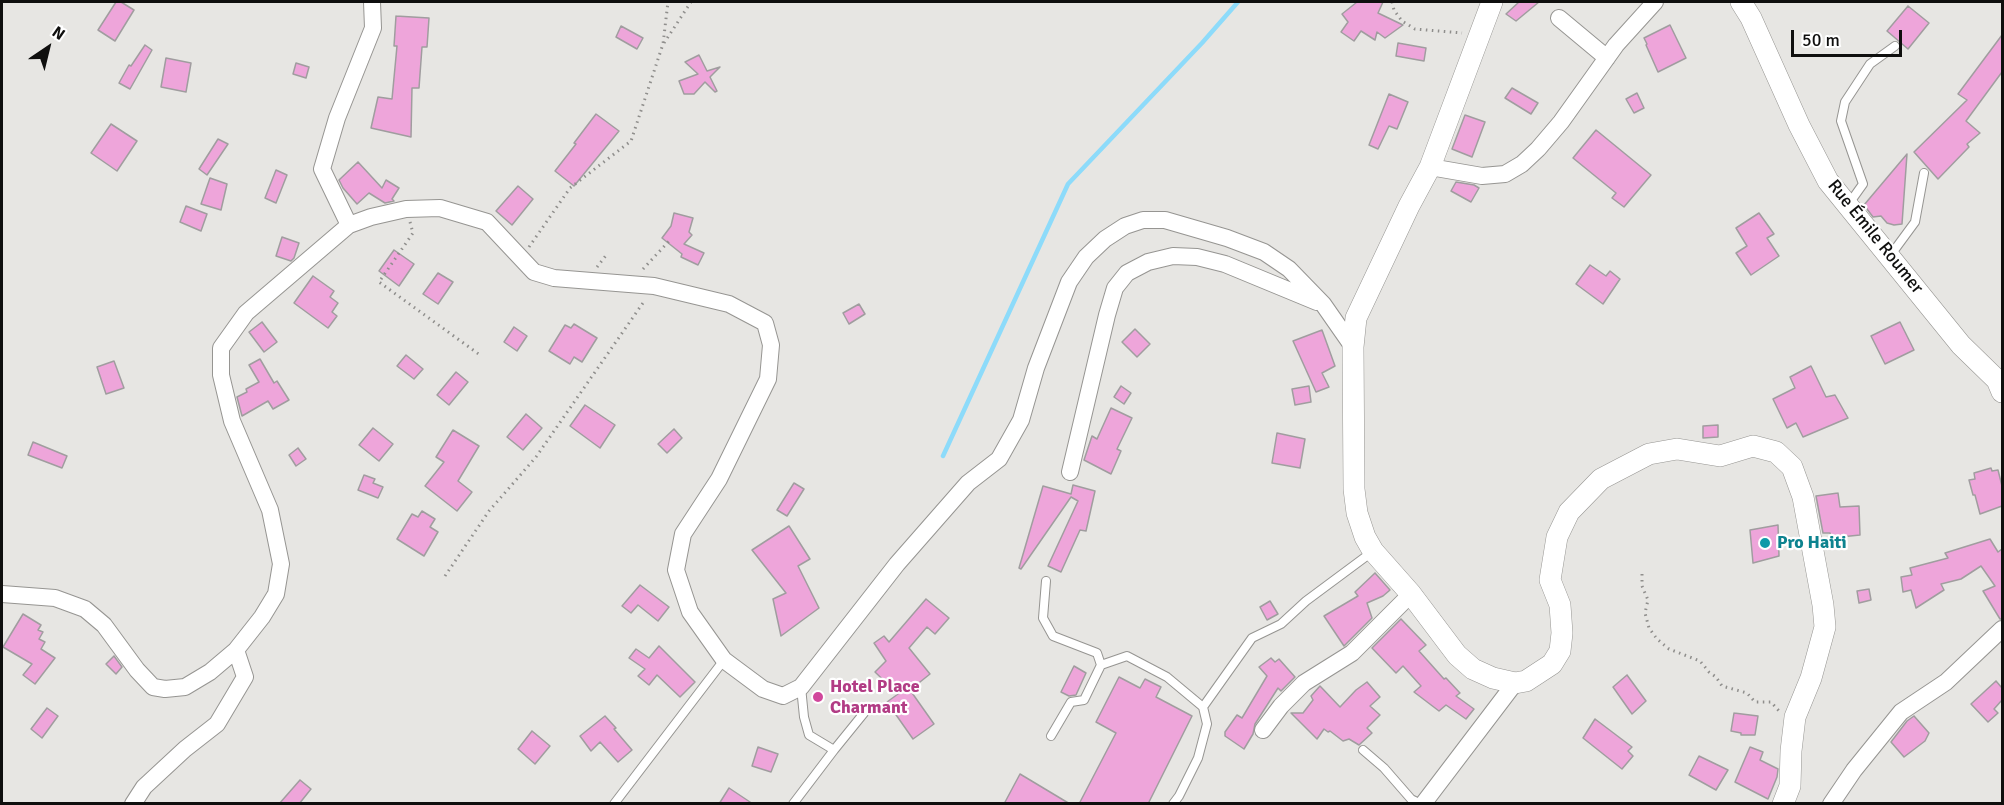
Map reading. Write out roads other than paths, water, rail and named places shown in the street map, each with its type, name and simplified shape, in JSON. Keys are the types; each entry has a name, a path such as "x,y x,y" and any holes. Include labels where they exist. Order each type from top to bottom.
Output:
{"street":[{"path":"349,225 322,169 337,118 373,28 372,2"},
{"path":"1492,2 1430,166 1356,318 1353,347 1354,489 1357,513 1365,537 1373,551 1411,594 1457,655 1473,669 1493,678 1515,683 1526,681 1552,664 1560,651 1562,633 1560,605 1550,580 1557,537 1569,512 1601,479 1649,454 1677,449 1720,456 1753,446 1776,452 1792,467 1803,496 1825,627 1811,678 1795,717 1790,786 1783,804"},
{"path":"1430,166 1482,176 1505,174 1522,164 1561,122 1606,58 1655,2"},
{"name":"Rue Émile Roumer","path":"1741,2 1751,18 1799,125 1828,181 1961,345 1996,380 2002,392"},
{"path":"1559,18 1606,58"},
{"path":"2,594 55,598 85,609 104,625 137,670 153,687 165,690 185,687 210,672 236,650 262,617 276,594 280,564 270,510 232,421 221,375 221,348 246,313 349,225 406,209 440,208 487,222 534,272 554,278 654,286 729,304 765,323 771,345 768,379 718,480 683,534 676,570 690,612 724,660 763,689 783,696 801,687 897,564 968,483 999,459 1021,420 1036,368 1069,282 1086,257 1105,239 1125,226 1143,220 1165,220 1190,226 1264,252 1289,269 1323,304 1353,347"},
{"path":"1070,472 1107,315 1115,288 1127,273 1148,262 1173,256 1197,257 1225,264 1323,304"},
{"path":"1263,730 1281,706 1304,683 1352,653 1411,594"},
{"path":"1831,804 1854,770 1901,712 1946,682 2002,629"},
{"path":"133,804 144,787 185,749 217,724 245,678 236,650"},
{"path":"1422,804 1515,683"}],"lane":[{"path":"1848,205 1863,184 1841,121 1845,102 1870,64 1895,46"},
{"path":"1890,256 1915,222 1924,173"},
{"path":"1203,707 1252,638 1281,624 1306,601 1373,551"},
{"path":"1046,581 1042,618 1053,636 1097,653 1101,665 1084,700 1071,702 1051,736"},
{"path":"1101,665 1127,656 1167,677 1203,707 1207,724 1198,758 1173,804"},
{"path":"614,804 724,660"},
{"path":"801,687 804,717 809,735 834,750"},
{"path":"793,804 864,713"},
{"path":"1363,750 1384,768 1411,800 1422,804"}],"waterway":[{"path":"943,456 1068,184 1238,2"}],"place":[{"name":"Pro Haiti","path":"1765,543"},
{"name":"Hotel Place Charmant","path":"818,697"}]}
